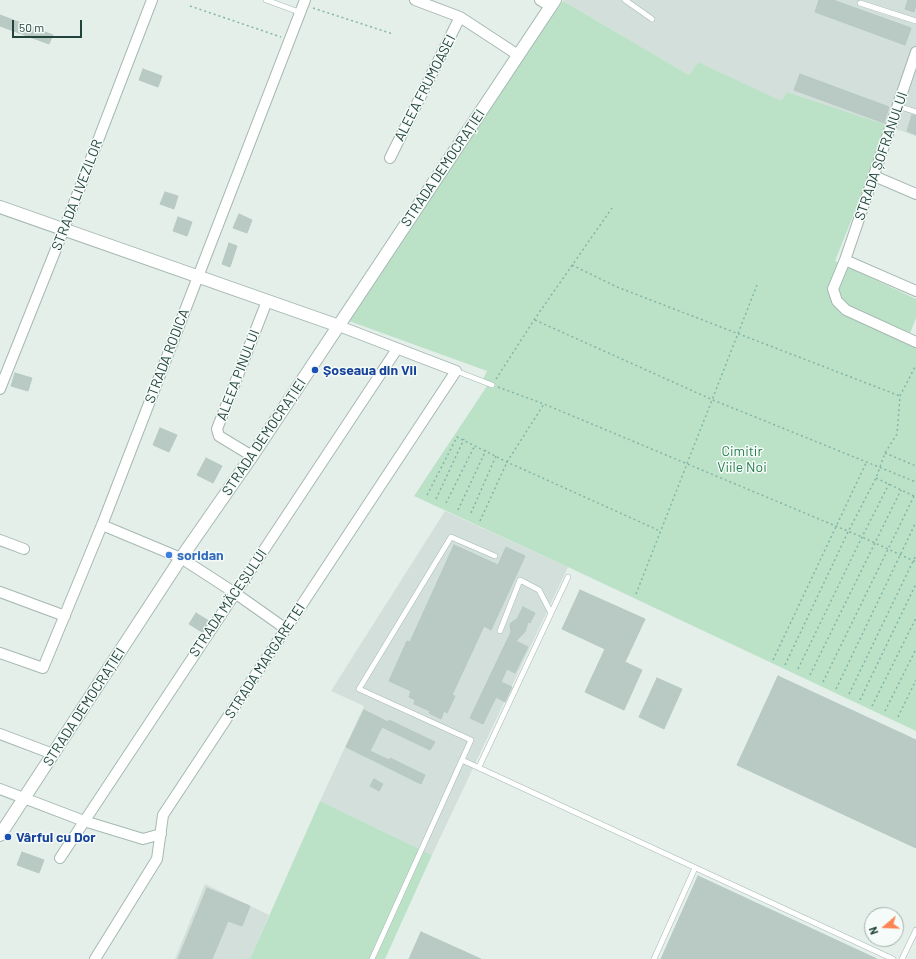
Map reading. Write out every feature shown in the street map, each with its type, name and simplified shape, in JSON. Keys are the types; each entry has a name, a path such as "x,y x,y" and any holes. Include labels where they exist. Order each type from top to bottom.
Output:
{"street":[{"name":"STRADA LIVEZILOR","path":"0,389 64,229 152,0"},
{"path":"415,0 460,18 518,55"},
{"name":"STRADA DEMOCRAȚIEI","path":"0,835 181,558 252,456 518,55 548,2"},
{"name":"STRADA RODICA","path":"0,653 43,668 102,525 302,5"},
{"name":"ALEEA FRUMOASEI","path":"390,158 460,18"},
{"name":"STRADA ȘOFRANULUI","path":"916,52 845,260 833,289 837,301 846,310 916,342"},
{"path":"874,176 916,194"},
{"path":"0,207 339,326 456,371"},
{"path":"845,260 916,291"},
{"name":"ALEEA PINULUI","path":"252,456 220,436 217,429 267,301"},
{"name":"STRADA MĂCEȘULUI","path":"60,858 397,349"},
{"name":"STRADA MARGARETEI","path":"95,959 157,859 163,815 456,371"},
{"path":"102,525 181,558 235,593 286,629"},
{"path":"0,540 24,549"},
{"path":"0,592 65,616"},
{"path":"0,734 53,754"},
{"path":"0,789 84,821 143,839 161,834"}],"lane":[{"path":"266,0 302,5"},
{"path":"625,0 652,19"},
{"path":"860,3 916,21"},
{"path":"898,106 916,112"},
{"path":"456,371 492,385"},
{"path":"372,959 471,740 359,689 451,537 495,556"},
{"path":"479,767 568,577"},
{"path":"500,631 520,580 539,590 551,613"},
{"path":"462,760 893,959"},
{"path":"654,959 695,868"},
{"path":"902,959 916,930"}],"path":[{"path":"302,5 393,34"},
{"path":"190,6 289,40"},
{"path":"612,208 534,320 492,385 544,404 688,464 862,537 916,562"},
{"path":"572,264 617,287 900,396"},
{"path":"636,594 757,285"},
{"path":"534,320 713,400 916,482"},
{"path":"785,665 848,532 876,478 885,453 897,434 900,396 916,365"},
{"path":"480,521 507,462 544,404"},
{"path":"428,495 457,437 486,450 507,462 660,531"},
{"path":"436,500 464,440"},
{"path":"446,503 475,445"},
{"path":"458,510 486,450"},
{"path":"885,453 916,466"},
{"path":"471,513 496,456"},
{"path":"773,660 866,463"},
{"path":"823,682 915,496 876,478"},
{"path":"798,669 889,484"},
{"path":"810,675 901,490"},
{"path":"836,689 916,522"},
{"path":"849,694 916,555"},
{"path":"860,700 916,584"},
{"path":"872,706 916,618"},
{"path":"885,711 916,649"},
{"path":"898,717 916,680"}],"shaded area":[{"path":"916,0 916,136 787,92 781,102 698,62 689,75 563,1"},
{"path":"445,511 568,567 432,855 320,801 364,706 331,691"},
{"path":"205,884 269,915 250,959 175,959"}],"green space":[{"name":"Cimitir Viile Noi","path":"563,1 689,75 698,62 781,101 787,92 889,126 835,261 916,299 916,318 907,341 916,345 916,731 414,496 487,386 482,381 487,371 349,321 498,93"},
{"path":"320,801 432,855 385,959 250,959"}],"building":[{"path":"819,0 833,0 911,28 905,45 815,12"},
{"path":"908,0 916,0 914,12 905,9"},
{"path":"0,15 53,35 49,44 0,26"},
{"path":"143,69 162,76 158,87 139,80"},
{"path":"800,74 889,107 884,123 794,90"},
{"path":"912,115 916,116 916,135 907,131"},
{"path":"165,192 178,196 174,209 160,204"},
{"path":"239,214 252,220 247,233 233,228"},
{"path":"178,217 192,222 187,236 173,231"},
{"path":"229,243 237,246 230,267 222,264"},
{"path":"15,373 32,378 28,391 11,386"},
{"path":"160,428 177,435 169,452 153,445"},
{"path":"206,458 222,466 213,483 197,475"},
{"path":"454,545 498,565 506,547 525,556 491,630 484,626 452,695 455,696 447,713 444,711 441,719 429,713 430,711 414,704 415,700 409,697 411,691 389,681 407,641 410,642"},
{"path":"580,590 645,619 625,662 642,670 624,710 585,692 605,649 562,629"},
{"path":"523,607 535,613 530,623 528,622 525,632 516,641 528,647 515,673 507,669 501,682 512,687 505,702 496,697 483,724 470,718 511,632 510,624 517,619"},
{"path":"196,613 209,621 202,632 189,624"},
{"path":"778,676 916,740 916,848 737,765"},
{"path":"657,678 682,689 664,729 639,717"},
{"path":"364,710 435,742 430,750 382,727 370,751 389,760 390,758 425,775 421,784 346,747"},
{"path":"374,779 383,784 379,791 370,786"},
{"path":"22,852 44,860 39,873 17,865"},
{"path":"698,876 877,959 661,959"},
{"path":"207,888 250,906 242,926 228,921 212,959 178,959"},
{"path":"421,932 481,959 409,959"}],"place":[{"name":"Șoseaua din Vii","path":"315,370"},
{"name":"soridan","path":"169,555"},
{"name":"Vârful cu Dor","path":"8,837"}]}
